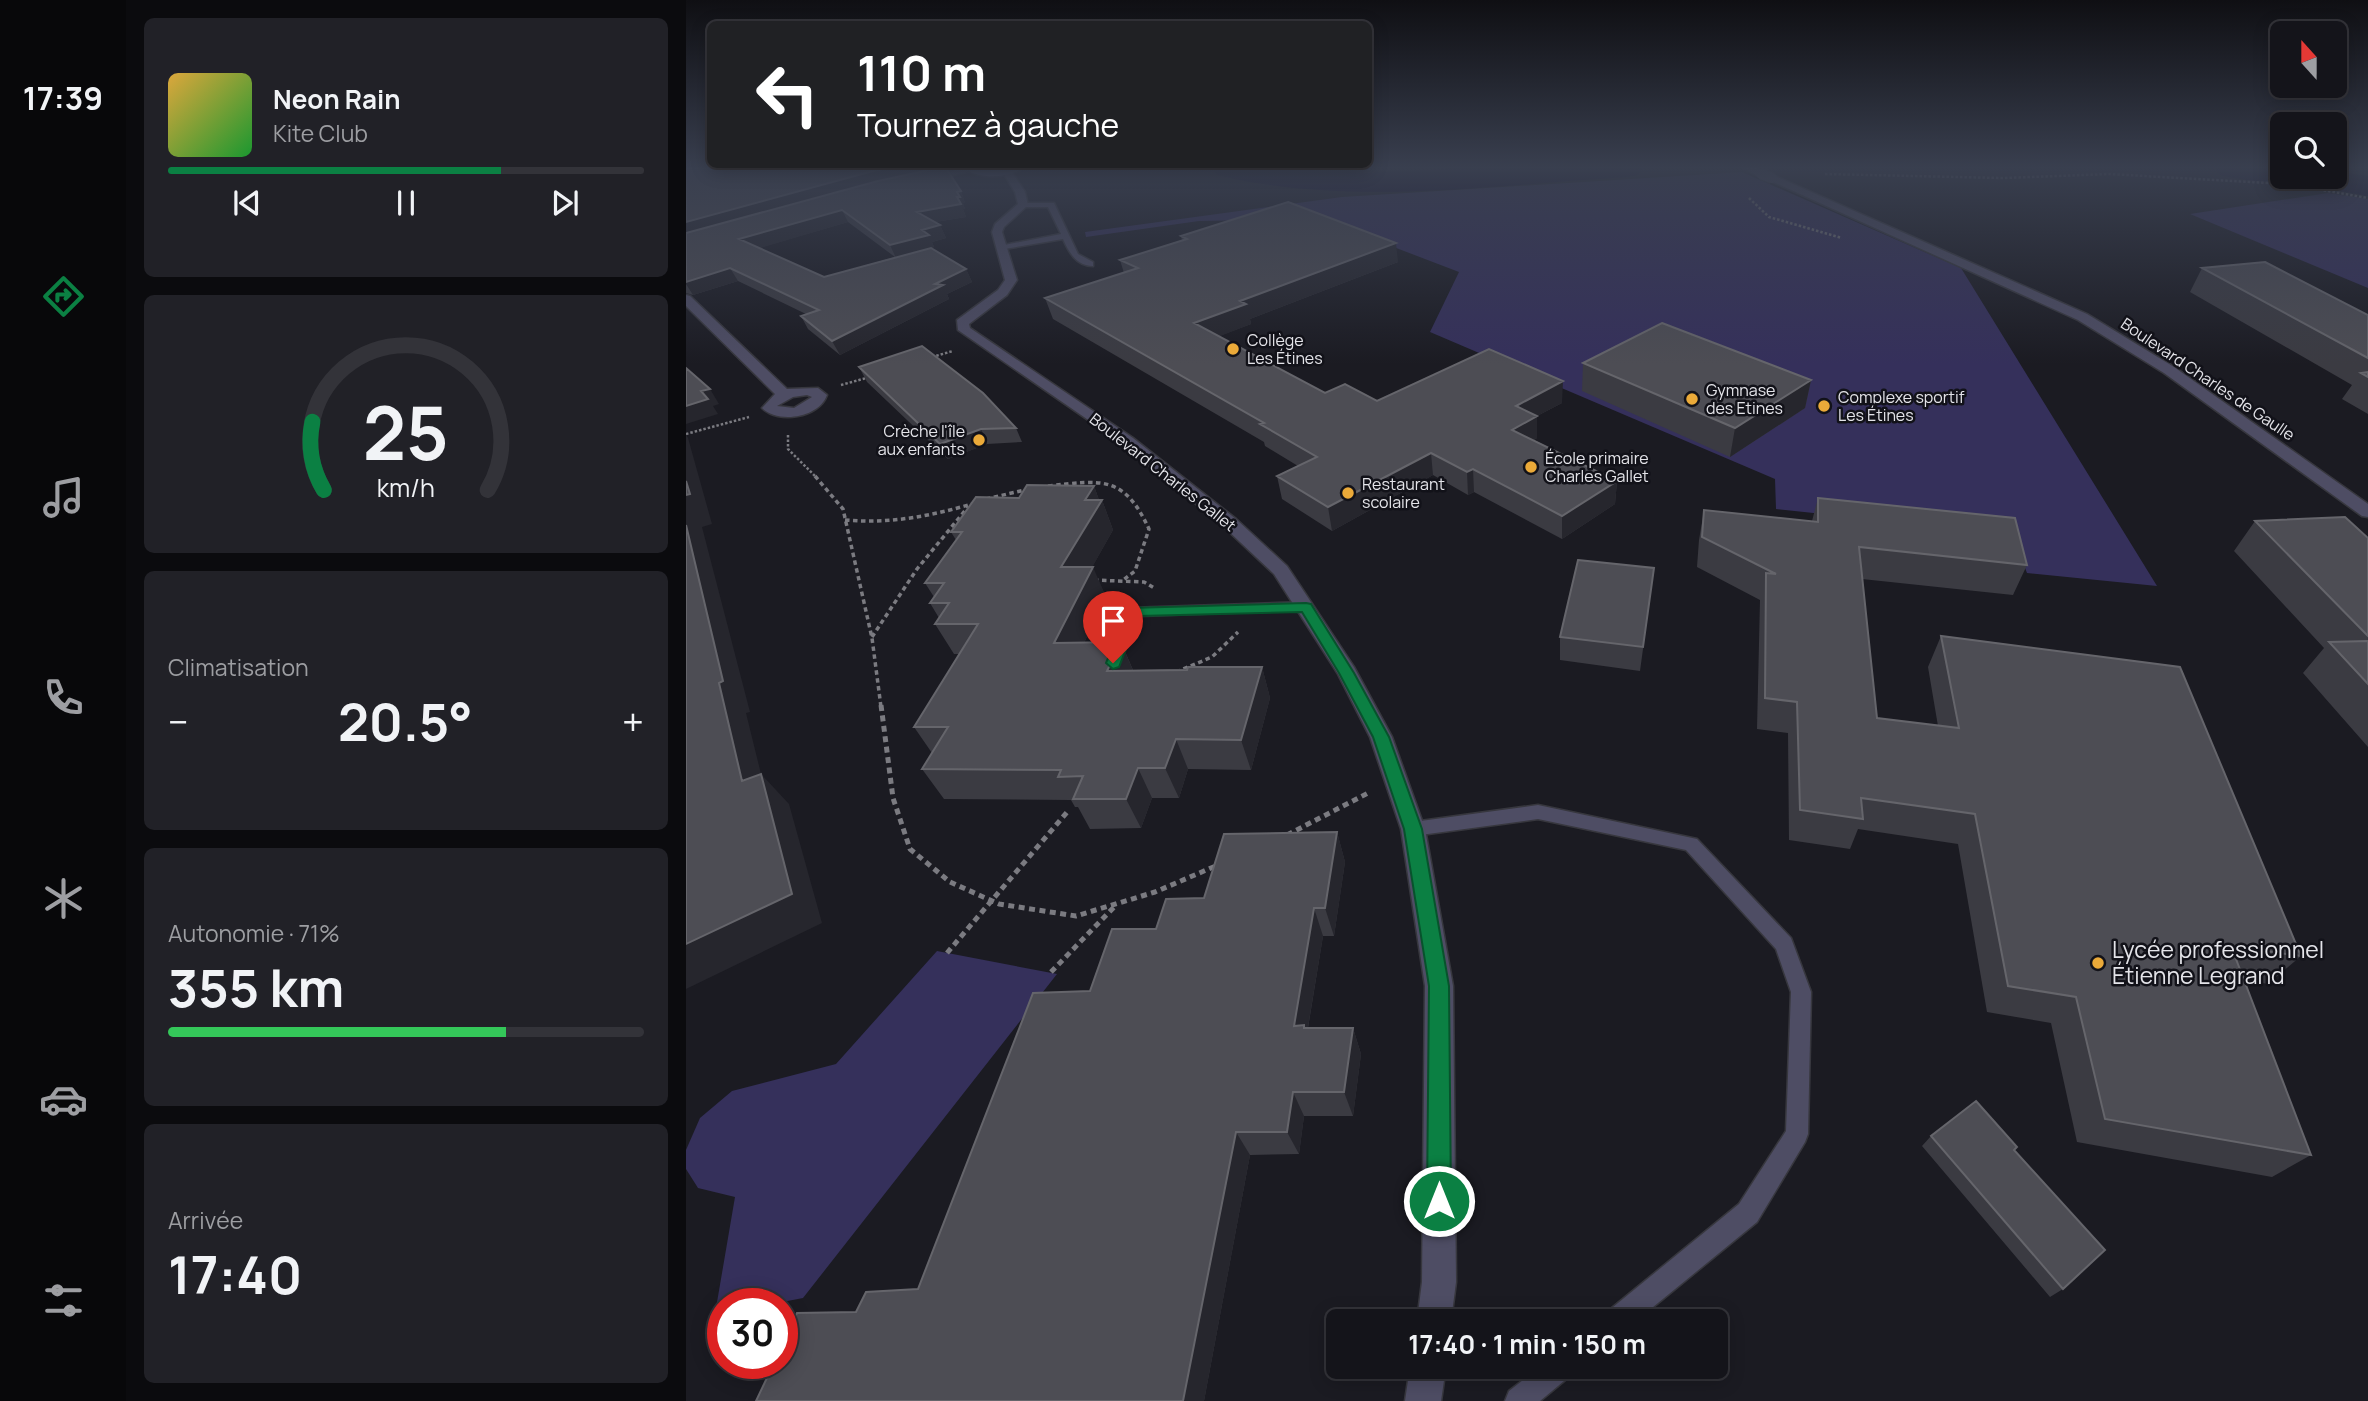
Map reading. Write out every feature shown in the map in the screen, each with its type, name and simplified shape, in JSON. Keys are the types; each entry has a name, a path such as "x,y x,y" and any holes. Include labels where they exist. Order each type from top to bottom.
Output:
{"street":[{"name":"Boulevard Charles Gallet","path":"997,233 1012,280 1002,295 974,310 962,323 964,330 1128,441 1230,523 1280,570 1347,673 1381,737 1413,829 1439,986 1439,1282 1436,1309"},
{"name":"Boulevard Charles de Gaulle","path":"1899,233 1990,276 2021,287"},
{"name":"Boulevard Charles de Gaulle","path":"1914,233 1999,272 2021,287 2131,345 2368,512"},
{"path":"686,299 785,395"},
{"path":"800,391 817,393 820,395 816,402 795,411 772,411 769,408 773,401 785,395 800,391"},
{"path":"1423,1401 1426,1379"}],"lane":[{"path":"1002,248 1065,236 1075,255 1090,264"},
{"path":"1113,663 1134,611 1306,607"},
{"path":"1413,829 1538,812 1691,844 1784,944 1801,992 1797,1134 1748,1213 1631,1309"},
{"path":"1520,1401 1547,1379"}],"path":[{"path":"1827,233 1850,240"},
{"path":"931,358 982,342"},
{"path":"817,393 880,373"},
{"path":"686,434 772,411"},
{"path":"795,411 788,425 788,449 827,488 843,509 872,638 893,798 909,849 950,882 991,901 1076,916 1154,892 1231,859"},
{"path":"1044,487 1103,485 1124,490 1149,529 1135,571 1122,581"},
{"path":"845,520 894,522 1005,493 1031,489"},
{"path":"872,638 927,552 970,504"},
{"path":"1175,673 1212,657 1264,608"},
{"path":"1282,837 1395,779"},
{"path":"947,953 1068,811"},
{"path":"1051,972 1118,904"}],"shaded area":[{"name":"Complexe sportif Les Étines","path":"1085,233 1112,233 1086,237"},
{"name":"Complexe sportif Les Étines","path":"1351,233 1882,233 1961,268 2157,586 2027,573 2012,534 1776,509 1775,479 1430,332 1459,272"},
{"path":"2237,233 2368,233 2368,288"},
{"path":"937,951 1057,974 803,1298 798,1299 798,1288 719,1288 735,1197 698,1188 686,1169 686,1150 700,1118 732,1091 836,1064"}],"building":[{"path":"686,233 759,233 739,239 824,277 931,248 966,269 935,284 943,285 832,341 801,316 819,310 730,268 686,282"},
{"path":"874,233 929,235 890,245"},
{"path":"1189,233 1371,233 1396,243 1240,301 1246,304 1194,323 1325,393 1345,384 1377,401 1489,349 1563,381 1516,406 1537,416 1512,430 1617,481 1562,516 1473,469 1467,472 1431,453 1328,507 1277,476 1317,457 1260,424 1264,423 1045,298 1138,268 1120,260 1187,239 1181,236"},
{"path":"2265,262 2368,315 2368,358 2202,268"},
{"path":"1662,323 1811,380 1735,428 1583,363"},
{"path":"922,346 983,393 1016,428 981,429 940,444 859,367"},
{"path":"686,368 710,389 701,391 708,399 686,406"},
{"path":"1027,485 1094,486 1085,500 1102,500 1061,567 1093,567 1054,643 1121,642 1107,671 1262,667 1241,740 1176,739 1165,768 1138,768 1126,799 1073,799 1083,776 1058,777 1061,770 922,769 948,727 914,727 978,624 935,624 949,603 930,603 944,583 925,583 962,532 951,532 976,497 1019,498"},
{"path":"1818,498 2015,518 2027,565 1859,547 1877,718 1959,728 1941,636 2180,667 2301,956 2231,946 2311,1155 2105,1119 2076,997 2008,986 1975,814 1861,798 1863,819 1800,810 1797,702 1765,698 1766,573 1776,574 1702,537 1704,510 1818,522"},
{"path":"2345,517 2368,538 2368,636 2255,521"},
{"path":"686,525 723,681 719,683 742,781 761,774 792,894 686,944"},
{"path":"1578,560 1654,568 1643,647 1560,637"},
{"path":"2368,641 2368,684 2329,642"},
{"path":"1337,832 1325,908 1314,908 1294,1026 1353,1028 1344,1092 1293,1092 1287,1132 1236,1132 1183,1401 756,1401 766,1379 798,1379 798,1313 856,1312 866,1292 918,1289 1033,993 1090,991 1112,929 1156,929 1166,899 1204,898 1224,834"},
{"path":"1976,1101 2017,1147 2014,1150 2105,1250 2063,1289 1931,1136"}],"place":[{"name":"Collège Les Étines","path":"1233,349"},
{"name":"Gymnase des Etines","path":"1692,399"},
{"name":"Complexe sportif Les Étines","path":"1824,406"},
{"name":"Crèche l'île aux enfants","path":"979,440"},
{"name":"École primaire Charles Gallet","path":"1531,467"},
{"name":"Restaurant scolaire","path":"1348,493"},
{"name":"Lycée professionnel Étienne Legrand","path":"2098,963"}],"route":[{"path":"1113,663 1134,611 1306,607 1347,673 1381,737 1413,829 1439,986 1439,1201"}]}
